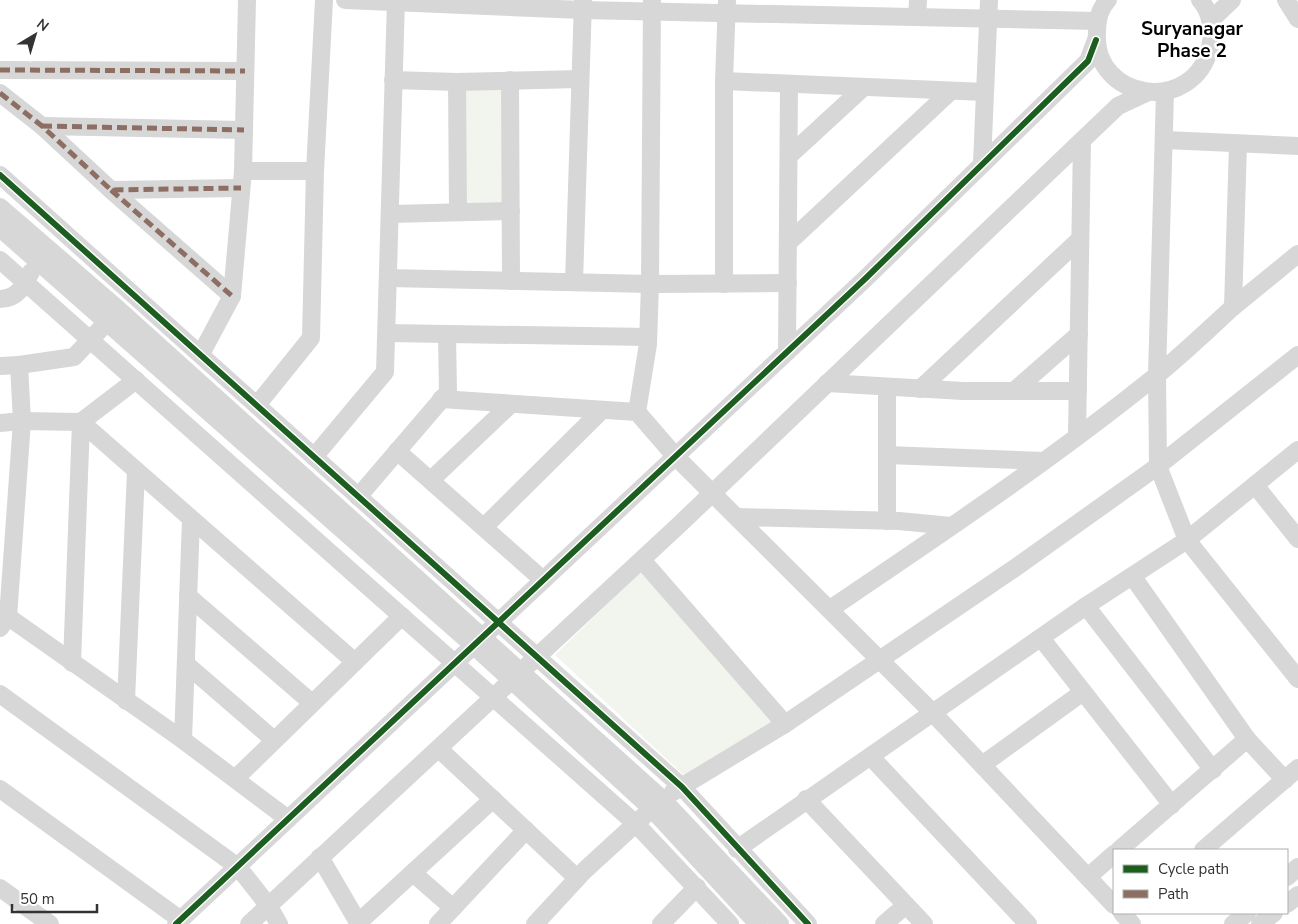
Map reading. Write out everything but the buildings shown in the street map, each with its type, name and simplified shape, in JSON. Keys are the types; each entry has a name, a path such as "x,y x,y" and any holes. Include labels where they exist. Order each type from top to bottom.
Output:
{"street":[{"path":"201,354 232,296 242,180 247,0"},
{"path":"257,405 311,338 324,0"},
{"path":"345,0 918,9 989,20 1097,21"},
{"path":"982,163 989,0"},
{"path":"1108,0 1097,21 1096,40 1101,59 1112,75 1128,87 1146,93 1165,92 1183,86 1198,74 1208,58 1212,40 1210,21 1200,0"},
{"path":"1210,21 1232,0"},
{"path":"1286,0 1298,19"},
{"path":"314,458 385,372 396,2"},
{"path":"574,282 582,5"},
{"path":"637,412 648,337 650,284 652,6"},
{"path":"724,284 724,81 727,6"},
{"path":"0,789 178,922 787,352 1088,61 1096,40"},
{"path":"0,70 245,72"},
{"path":"393,80 457,82 580,78"},
{"path":"510,80 511,281"},
{"path":"724,81 985,92"},
{"path":"457,82 458,212"},
{"path":"787,352 789,84"},
{"path":"789,156 864,87"},
{"path":"788,243 951,91"},
{"path":"1165,92 1157,375 1158,466 1188,540 1298,679"},
{"path":"0,93 42,126 111,190 232,296"},
{"path":"248,924 642,560 1118,106 1146,93"},
{"path":"42,126 244,130"},
{"path":"1165,140 1298,146"},
{"path":"1077,436 1082,141"},
{"path":"1233,307 1238,144"},
{"path":"111,190 242,180 316,170"},
{"path":"0,174 314,458 682,786 808,924"},
{"path":"0,207 133,322 516,677 657,804 780,924"},
{"path":"391,214 510,211"},
{"path":"0,228 477,641"},
{"path":"920,389 1080,239"},
{"path":"830,608 1044,462 1157,375 1233,307 1298,254"},
{"path":"0,260 636,824 730,924"},
{"path":"0,299 5,299 23,290 36,260"},
{"path":"389,278 650,284 788,283"},
{"path":"0,366 74,357 108,322"},
{"path":"387,333 648,337"},
{"path":"358,497 448,392 447,334"},
{"path":"1014,391 1079,334"},
{"path":"536,924 577,878 657,804 682,786 785,724 880,660 1158,466 1298,355"},
{"path":"19,365 22,422 3,618 183,740 288,819"},
{"path":"0,423 81,422 136,380"},
{"path":"827,383 920,389 1078,391"},
{"path":"887,387 887,521"},
{"path":"441,399 637,412 676,457 830,608 1113,902"},
{"path":"431,480 512,404"},
{"path":"484,527 602,410"},
{"path":"81,422 355,662"},
{"path":"72,663 81,422"},
{"path":"738,849 806,799 870,757 1086,606 1188,540 1298,450"},
{"path":"398,451 543,580"},
{"path":"887,455 1044,462"},
{"path":"126,701 136,471"},
{"path":"1255,485 1297,536"},
{"path":"738,517 887,521 951,526"},
{"path":"183,740 191,519"},
{"path":"642,560 785,724"},
{"path":"1133,577 1247,739 1285,780"},
{"path":"188,596 312,703"},
{"path":"1086,606 1213,770"},
{"path":"235,778 402,616"},
{"path":"1040,638 1172,805"},
{"path":"186,664 274,740"},
{"path":"982,765 1083,692"},
{"path":"0,694 238,867 268,905 278,924"},
{"path":"1120,849 1247,739"},
{"path":"439,749 577,878"},
{"path":"870,757 1028,924"},
{"path":"1204,849 1298,768"},
{"path":"320,857 358,923 493,799"},
{"path":"806,799 924,924"},
{"path":"657,804 758,924"},
{"path":"438,924 526,830"},
{"path":"1088,877 1113,855"},
{"path":"1288,876 1298,867"},
{"path":"413,872 453,908"},
{"path":"661,924 697,887"},
{"path":"0,888 50,924"},
{"path":"1288,903 1298,895"},
{"path":"884,924 906,905"},
{"path":"1233,924 1246,914"},
{"path":"1260,924 1273,914"}],"shaded area":[{"path":"464,86 505,86 505,205 465,205"},
{"path":"643,569 775,722 686,777 555,655"}],"marked path":[{"path":"0,70 245,71"},
{"path":"0,93 42,126 111,190 241,188"},
{"path":"42,126 244,130"},
{"path":"111,190 232,296"}],"cycle path":[{"path":"176,924 866,278 1088,61 1096,40"},
{"path":"0,175 682,787 808,924"}],"district":[{"name":"Suryanagar Phase 2","path":"1192,39"}]}
